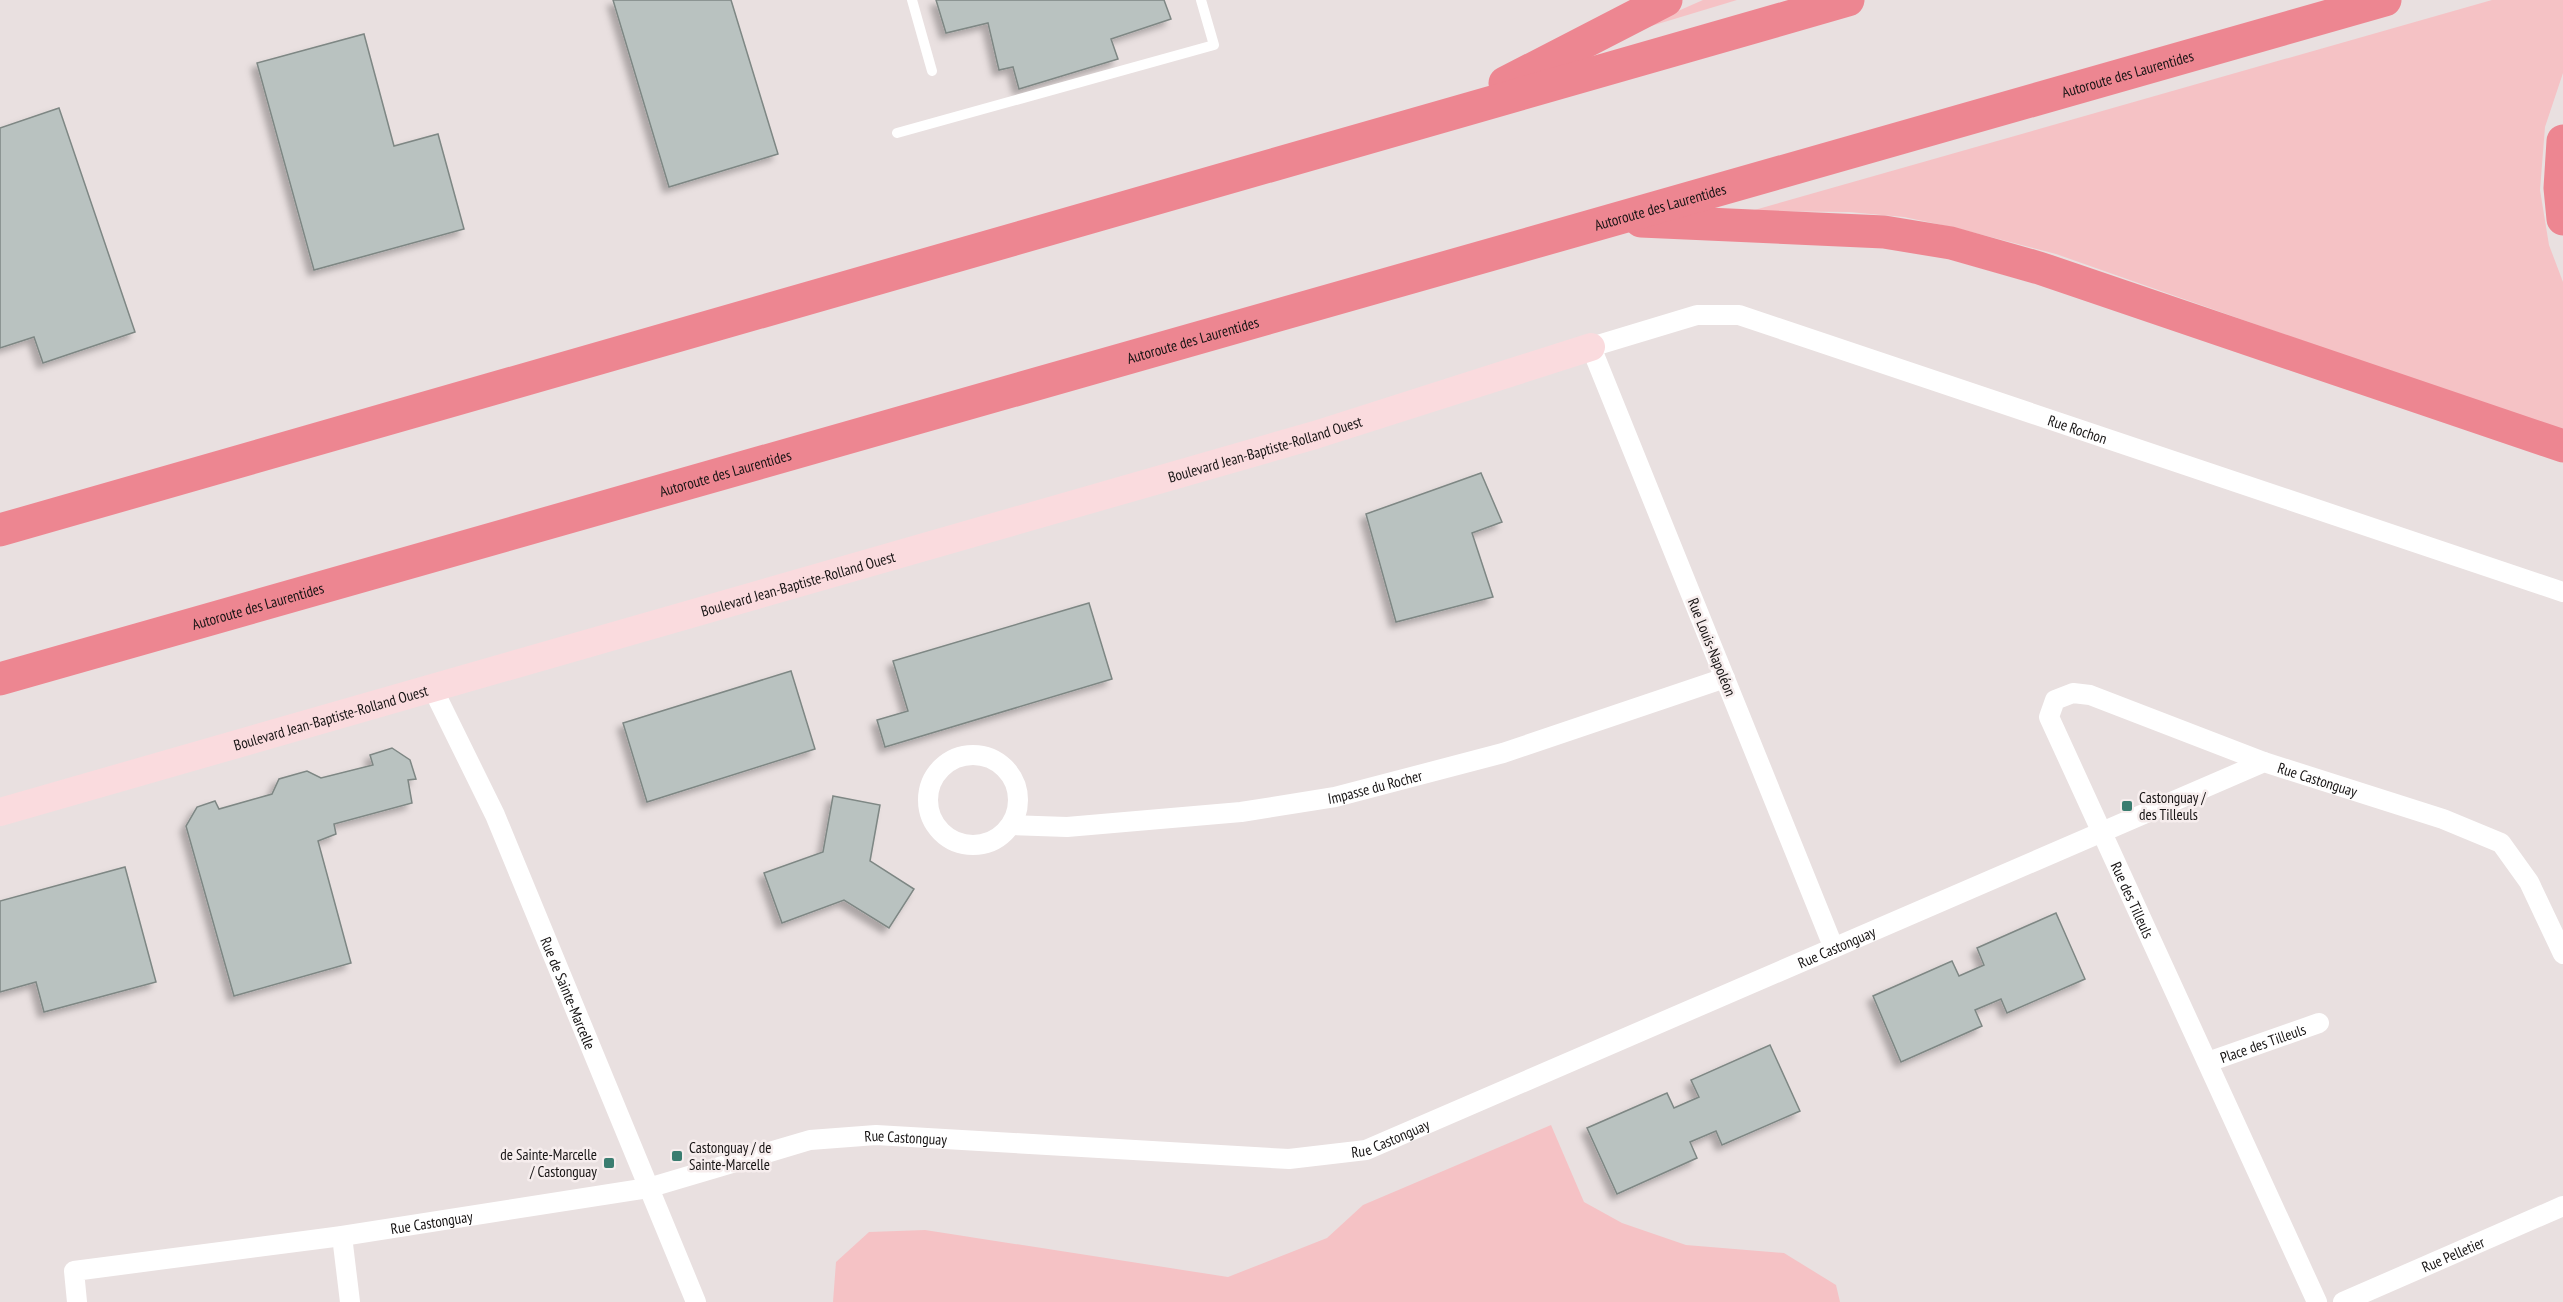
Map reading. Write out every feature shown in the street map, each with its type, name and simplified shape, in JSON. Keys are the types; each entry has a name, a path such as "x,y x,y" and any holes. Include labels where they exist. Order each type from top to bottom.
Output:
{"highway":[{"path":"1440,116 1666,0"},
{"path":"0,530 1848,0"},
{"name":"Autoroute des Laurentides","path":"0,679 2385,0"},
{"path":"2563,141 2560,188 2563,219"},
{"path":"1613,219 1856,229 1915,235 1951,243 2039,268 2563,446"}],"street":[{"name":"Rue Rochon","path":"1591,347 1697,315 1739,315 2563,592"},
{"name":"Rue Louis-Napoléon","path":"1591,347 1833,946"},
{"name":"Boulevard Jean-Baptiste-Rolland Ouest","path":"0,812 1315,435 1591,347"},
{"name":"Impasse du Rocher","path":"1012,825 1067,827 1241,812 1335,797 1503,753 1725,678"},
{"name":"Rue de Sainte-Marcelle","path":"433,689 495,815 696,1302"},
{"name":"Rue des Tilleuls","path":"2264,762 2090,695 2073,693 2055,700 2049,717 2317,1302"},
{"path":"965,754 980,754 995,759 1007,768 1017,788 1018,811 1012,825 1002,836 989,843 974,846 959,843 946,836 936,826 930,812 928,797 931,783 939,770 951,760 965,754"},
{"name":"Rue Castonguay","path":"77,1302 74,1271 342,1236 648,1188 810,1140 876,1136 1289,1159 1366,1150 1833,946 2264,762 2443,819 2501,843 2529,882 2563,954"},
{"name":"Place des Tilleuls","path":"2208,1062 2319,1023"},
{"name":"Rue Pelletier","path":"2343,1302 2563,1206"},
{"path":"342,1236 350,1302"}],"lane":[{"path":"912,0 932,71"},
{"path":"897,133 1214,45 1201,0"}],"shaded area":[{"path":"1703,0 1737,0 1628,33"},
{"path":"2492,0 2563,0 2563,73 2545,127 2540,190 2549,245 2563,282 2563,431 2056,254 1904,217 1849,212 1751,211"},
{"path":"1551,1125 1584,1202 1622,1223 1686,1245 1784,1253 1836,1285 1840,1302 833,1302 836,1262 869,1232 925,1230 1228,1277 1327,1238 1363,1205"}],"building":[{"path":"613,0 731,0 778,154 669,187"},
{"path":"936,0 1164,0 1171,19 1111,39 1118,59 1019,89 1013,67 999,70 988,23 946,33"},
{"path":"364,34 394,146 438,134 464,229 314,270 257,63"},
{"path":"59,108 135,332 43,363 34,337 0,348 0,128"},
{"path":"1481,473 1502,522 1472,533 1493,597 1396,622 1366,514"},
{"path":"1089,603 1112,679 885,747 877,720 908,711 893,661"},
{"path":"791,671 815,749 647,802 623,723"},
{"path":"392,748 410,760 416,779 408,780 412,803 334,824 336,834 318,841 351,963 234,996 186,826 197,807 215,801 219,809 272,794 279,779 307,771 321,778 373,765 370,755"},
{"path":"833,796 880,805 870,861 914,889 889,928 844,900 782,923 764,873 823,852"},
{"path":"125,867 156,982 44,1012 36,982 0,992 0,901"},
{"path":"2056,913 2085,979 2007,1013 2001,999 1975,1010 1982,1026 1901,1062 1873,996 1952,961 1959,976 1984,965 1977,948"},
{"path":"1770,1045 1800,1111 1722,1145 1716,1131 1690,1142 1697,1158 1617,1194 1587,1128 1667,1093 1674,1108 1699,1097 1691,1080"}],"place":[{"name":"Castonguay / des Tilleuls","path":"2127,806"},
{"name":"Castonguay / de Sainte-Marcelle","path":"677,1156"},
{"name":"de Sainte-Marcelle / Castonguay","path":"609,1163"}]}
